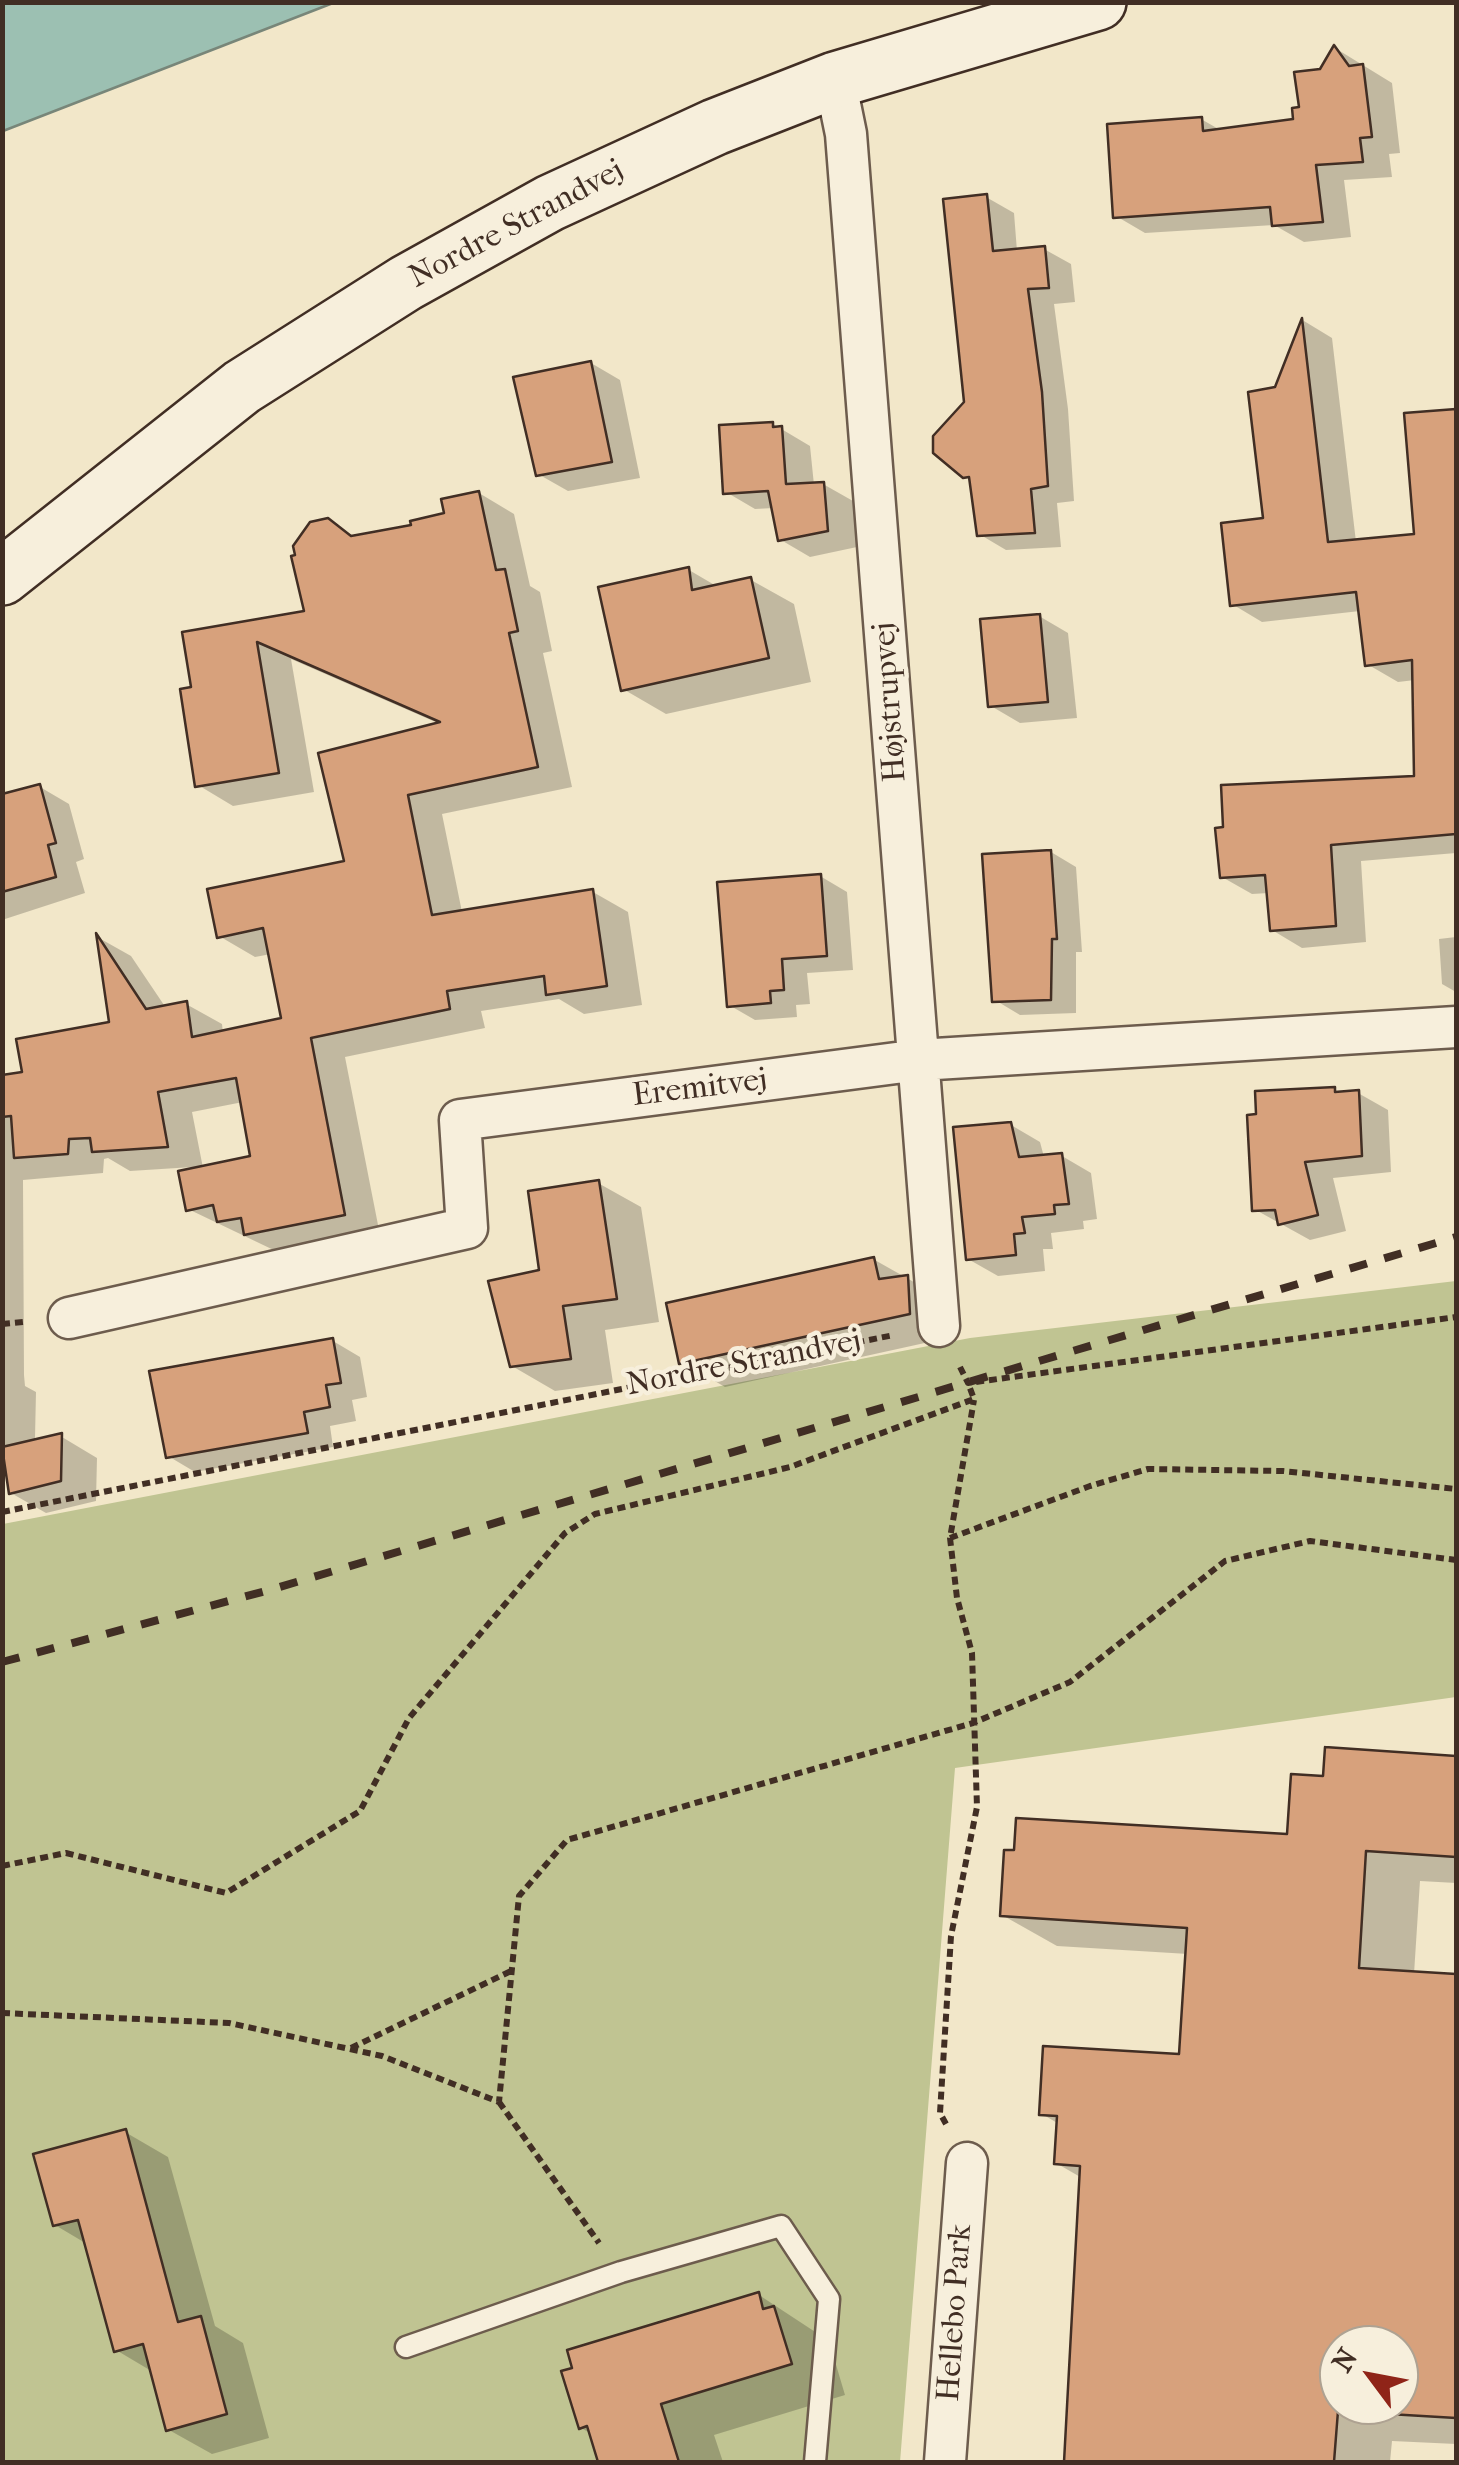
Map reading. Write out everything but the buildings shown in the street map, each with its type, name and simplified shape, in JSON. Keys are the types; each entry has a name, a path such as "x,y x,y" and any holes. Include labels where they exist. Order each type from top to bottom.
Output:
{"main road":[{"name":"Nordre Strandvej","path":"2,577 242,388 406,283 615,172 835,80 1098,2"}],"street":[{"name":"Højstrupvej","path":"835,80 848,154 939,1326"},
{"name":"Eremitvej","path":"69,1318 467,1228 460,1120 919,1060 1456,1027"},
{"name":"Hellebo Park","path":"945,2462 966,2163"}],"lane":[{"path":"406,2347 620,2272 781,2226 829,2299 816,2462"}],"path":[{"path":"968,1383 1456,1317"},
{"path":"939,1326 974,1399 950,1538 957,1598 972,1653 977,1807 951,1936 940,2113 966,2163"},
{"name":"Nordre Strandvej","path":"2,1512 939,1326"},
{"path":"2,1866 66,1854 226,1893 360,1811 409,1718 565,1533 595,1514 790,1467 974,1399"},
{"path":"950,1538 1090,1486 1148,1469 1283,1471 1456,1489"},
{"path":"499,2102 518,1896 568,1840 973,1723 1070,1682 1225,1561 1310,1541 1456,1560"},
{"path":"350,2049 512,1970"},
{"path":"2,2012 229,2023 382,2056 499,2102 620,2272"}],"green space":[{"path":"1456,1281 1456,1697 955,1768 900,2462 3,2462 3,1524 970,1338"}],"shaded area":[{"path":"3,2 333,2 333,3 3,131"}],"railway":[{"path":"2,1662 273,1589 1456,1237"}]}
